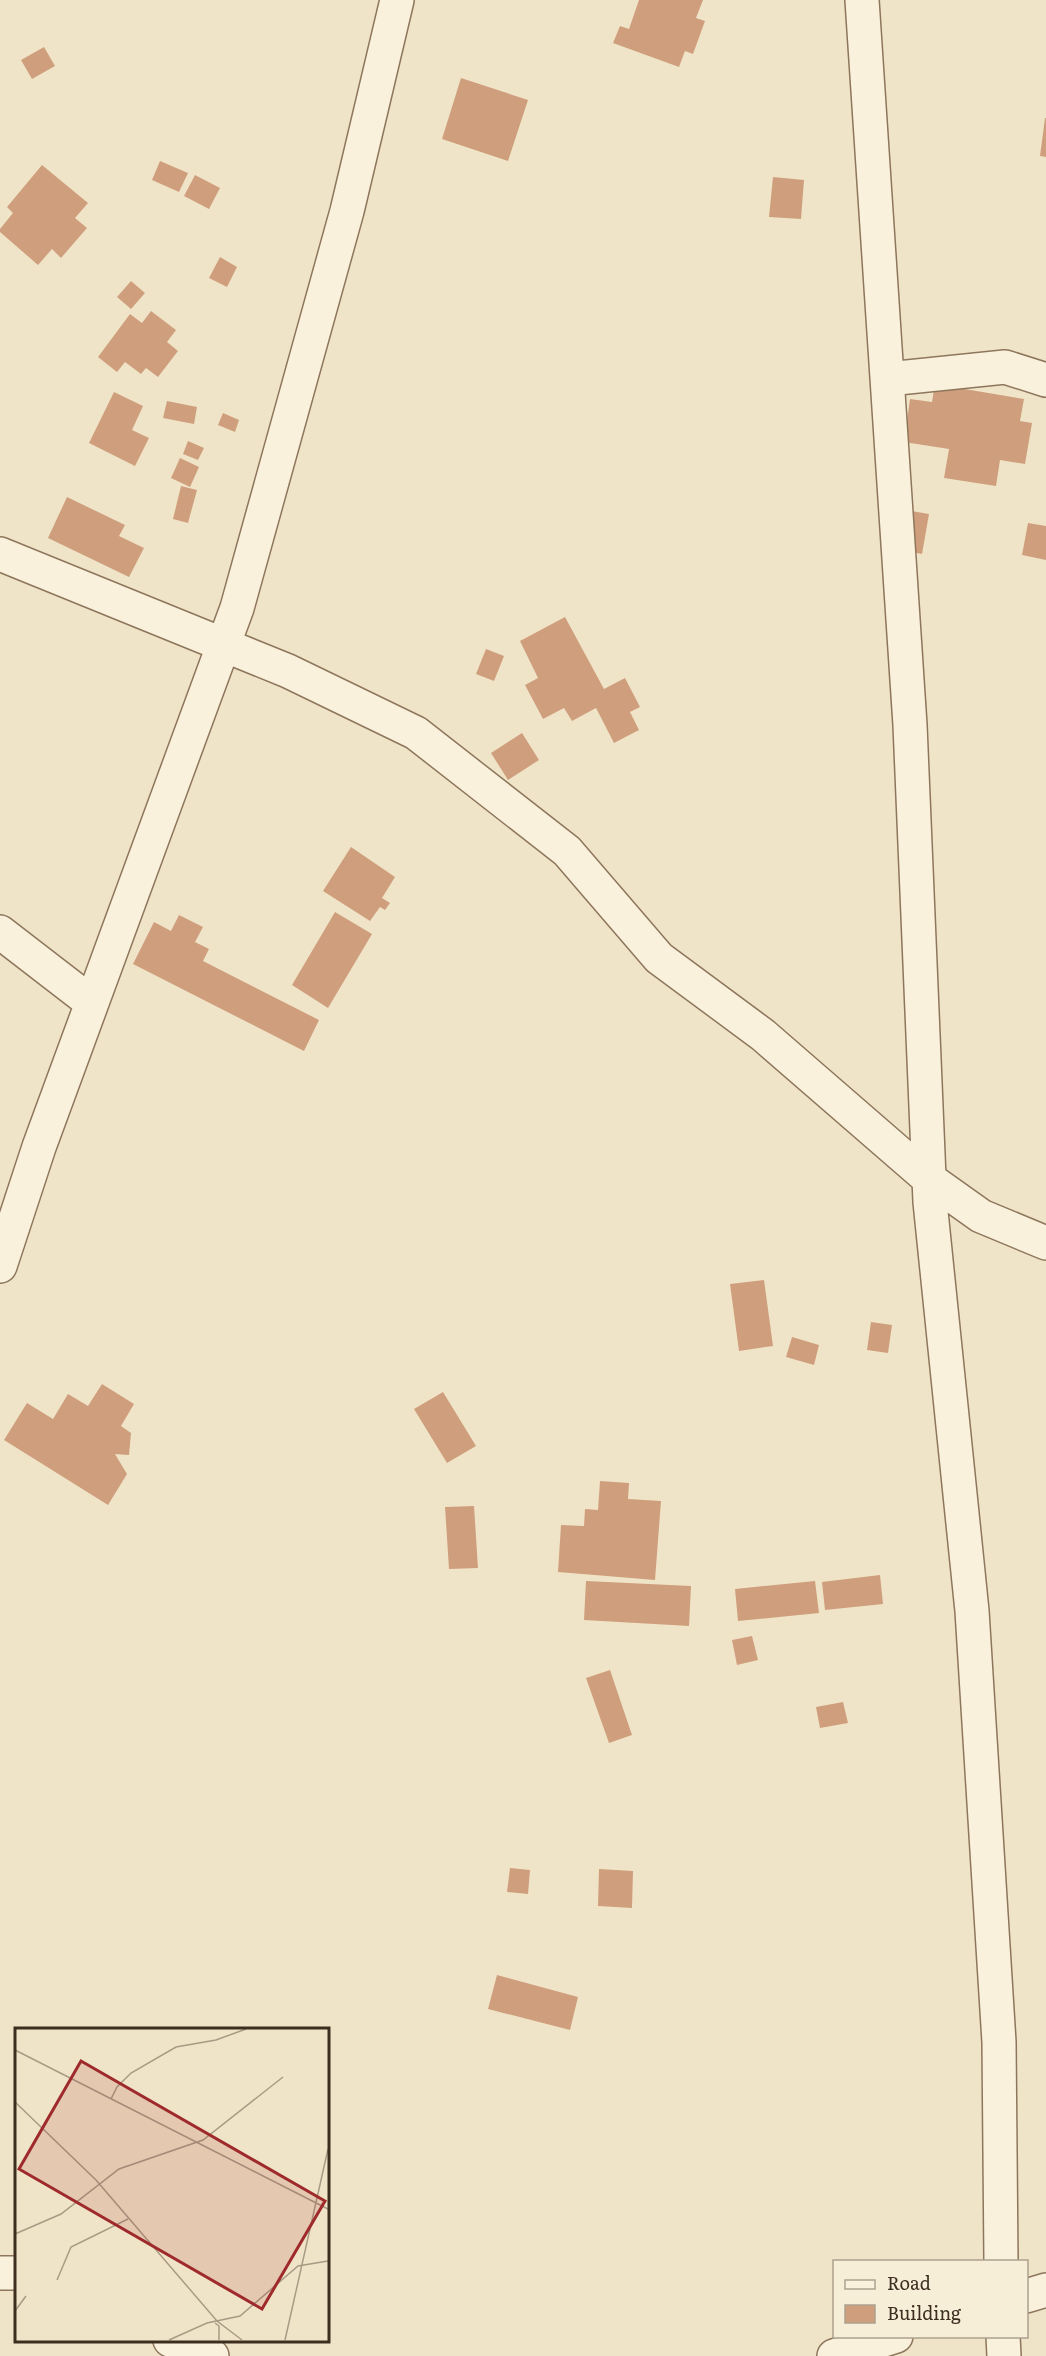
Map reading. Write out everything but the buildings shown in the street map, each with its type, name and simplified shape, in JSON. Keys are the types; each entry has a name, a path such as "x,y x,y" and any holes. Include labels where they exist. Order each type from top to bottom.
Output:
{"street":[{"path":"0,1266 39,1147 237,608 347,211 397,0"},
{"path":"862,0 910,725 930,1202 972,1611 999,2042 1001,2260"},
{"path":"888,379 1005,367 1046,380"},
{"path":"0,554 288,671 416,734 567,851 659,958 763,1035 929,1179 981,1216 1046,1243"},
{"path":"0,932 92,1003"},
{"path":"1028,2295 1046,2290"},
{"path":"834,2356 893,2338"},
{"path":"1003,2338 1004,2356"},
{"path":"173,2341 212,2356"}]}
